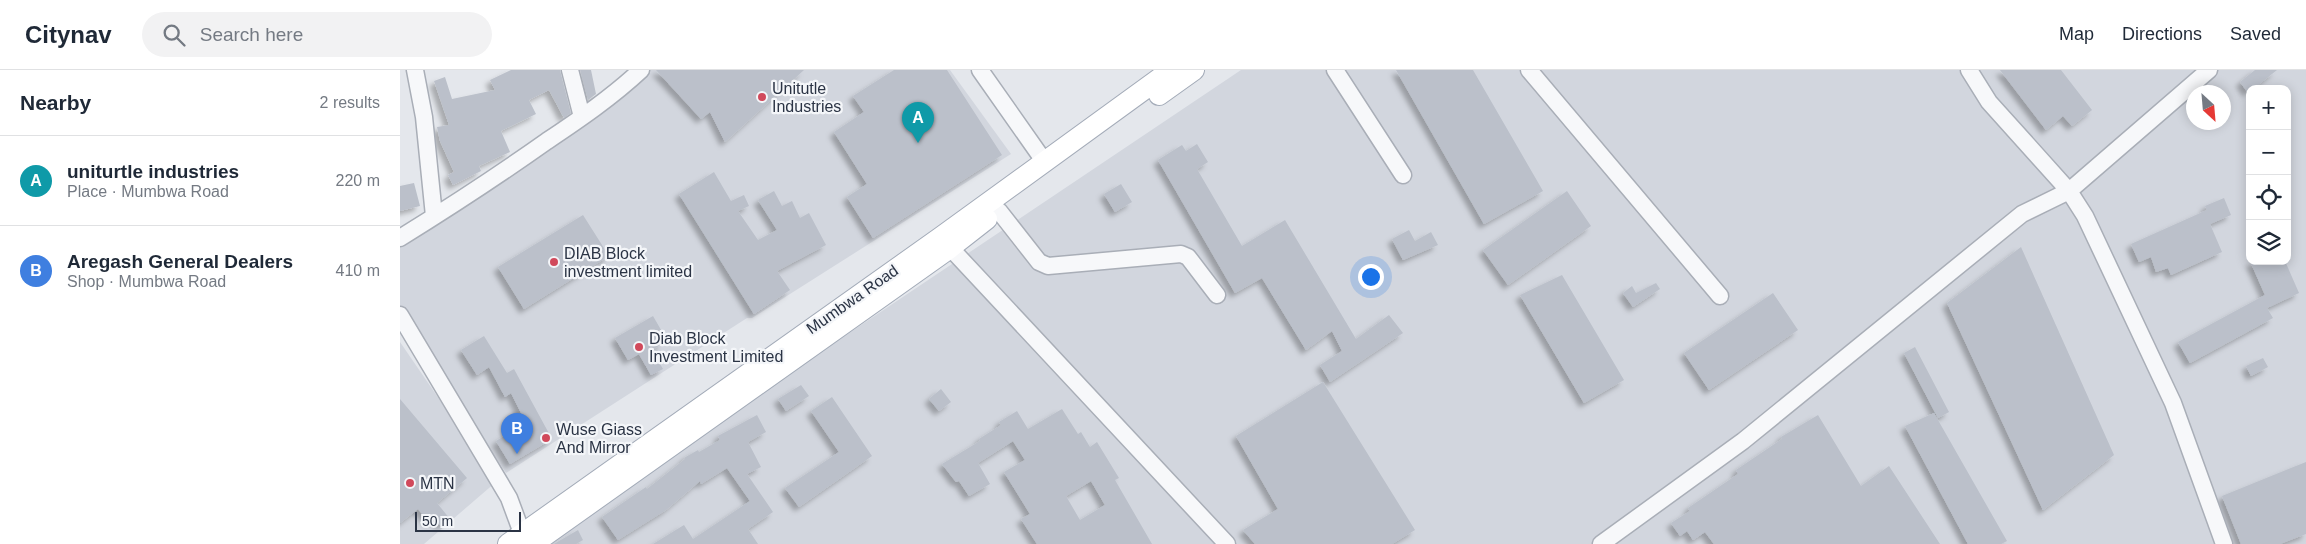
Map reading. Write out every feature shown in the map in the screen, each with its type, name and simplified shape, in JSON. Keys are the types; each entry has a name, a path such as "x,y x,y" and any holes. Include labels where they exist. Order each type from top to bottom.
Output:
{"main road":[{"name":"Mumbwa Road","path":"522,541 945,243 1044,161 1171,70"},
{"name":"Mumbwa Road","path":"945,243 999,211 1194,70"}],"street":[{"path":"415,70 424,117 434,216"},
{"path":"570,70 582,117"},
{"path":"400,238 582,117 621,89 641,70"},
{"path":"980,70 1044,161"},
{"path":"1335,70 1403,175"},
{"path":"1529,70 1720,296"},
{"path":"1970,70 1989,102 2069,191 2086,216 2173,403 2224,544"},
{"path":"1601,544 1743,441 2022,214 2069,191 2209,70"},
{"path":"999,211 1039,262 1048,266 1181,254 1188,257 1217,295"},
{"path":"945,243 1227,544"},
{"path":"400,316 508,498 522,541"}],"shaded area":[{"path":"647,70 950,70 1011,154 752,318 747,318 506,473 400,316 400,247 619,95"},
{"path":"1241,70 2306,70 2306,544 535,544"},
{"path":"400,342 496,482 424,544 400,544"}],"building":[{"path":"511,70 560,70 571,113 564,118 549,90 529,100 536,114 501,131 510,152 479,166 481,171 453,185 448,175 454,172 440,141 437,127 449,125 434,81 445,77 452,99 495,90 490,80"},
{"path":"580,70 591,70 596,94 588,100"},
{"path":"656,70 804,70 725,142 710,112 701,119"},
{"path":"894,70 947,70 1002,155 873,238 847,197 867,184 834,132 864,112 853,96"},
{"path":"1396,70 1473,70 1543,191 1484,224"},
{"path":"2000,70 2061,70 2092,110 2072,126 2063,116 2046,130"},
{"path":"2255,70 2277,70 2258,85 2246,85 2246,90 2240,82"},
{"path":"1197,144 1208,162 1197,169 1242,246 1285,220 1356,339 1389,315 1403,333 1330,382 1320,365 1342,351 1332,331 1306,350 1262,278 1235,293 1158,160 1182,145 1186,151"},
{"path":"714,172 731,201 744,195 749,206 738,211 758,240 777,230 758,200 774,191 782,206 792,201 800,218 809,213 826,245 777,271 790,290 754,314 679,194"},
{"path":"414,183 420,206 400,211 400,186"},
{"path":"1121,184 1132,202 1115,212 1104,194"},
{"path":"1567,191 1591,226 1508,285 1483,250"},
{"path":"2224,198 2231,215 2210,224 2222,252 2171,275 2168,268 2156,272 2151,257 2139,262 2131,244 2207,210 2205,206"},
{"name":"DIAB Block investment limited","path":"583,215 609,256 524,309 498,267"},
{"path":"1409,230 1415,241 1431,232 1438,245 1403,260 1392,239"},
{"path":"2021,247 2114,455 2043,510 1947,303"},
{"path":"2252,265 2287,265 2299,293 2267,308 2273,318 2190,363 2178,342 2265,295"},
{"path":"1562,275 1624,380 1584,403 1520,295"},
{"path":"1656,283 1660,289 1633,307 1623,293 1632,286 1636,293"},
{"path":"1773,293 1798,330 1709,390 1684,353"},
{"name":"Diab Block Investment Limited","path":"653,316 664,335 659,338 662,344 652,350 663,369 651,375 639,354 628,360 615,338"},
{"path":"484,336 507,373 514,369 552,439 510,464 496,441 526,423 511,393 505,397 489,367 477,375 461,350"},
{"path":"1915,347 1949,412 1938,418 1904,353"},
{"path":"2263,358 2268,367 2251,376 2246,366"},
{"path":"1323,382 1415,530 1392,544 1255,544 1243,530 1278,509 1236,436"},
{"path":"801,385 809,396 786,411 778,399"},
{"path":"941,389 951,402 939,411 929,399"},
{"path":"832,397 872,456 799,507 785,488 839,452 811,411"},
{"path":"400,399 467,478 437,503 450,519 441,526 434,518 429,522 418,509 400,523"},
{"path":"1062,409 1078,434 1081,432 1090,447 1097,442 1119,478 1115,480 1152,544 1037,544 1021,519 1030,514 1004,472 1025,460 1013,441 978,463 990,484 969,496 959,481 956,482 942,464 980,441 979,439 1001,425 999,422 1017,411 1028,429","holes":["1091,481 1105,505 1080,520 1066,496"]},
{"path":"1934,413 2007,541 2001,544 1968,544 1905,426"},
{"path":"757,415 766,432 748,442 761,467 747,474 773,512 748,529 758,544 653,544 684,525 693,539 750,501 727,468 701,484 700,481 666,510 618,540 602,517 646,487 647,489 684,458 720,440 718,436"},
{"path":"1818,415 1861,486 1889,466 1940,544 1714,544 1705,532 1693,540 1687,531 1680,536 1671,523 1690,511 1688,508 1738,474 1736,470 1782,439 1781,437"},
{"path":"2306,462 2306,534 2280,544 2241,544 2222,496"},
{"path":"578,530 583,540 576,544 554,544"}],"place":[{"name":"Unitutle Industries","path":"762,97"},
{"name":"uniturtle industries","path":"918,143"},
{"name":"DIAB Block investment limited","path":"554,262"},
{"name":"Diab Block Investment Limited","path":"639,347"},
{"name":"Wuse Giass And Mirror","path":"546,438"},
{"name":"Aregash General Dealers","path":"517,454"},
{"name":"MTN","path":"410,483"}]}
